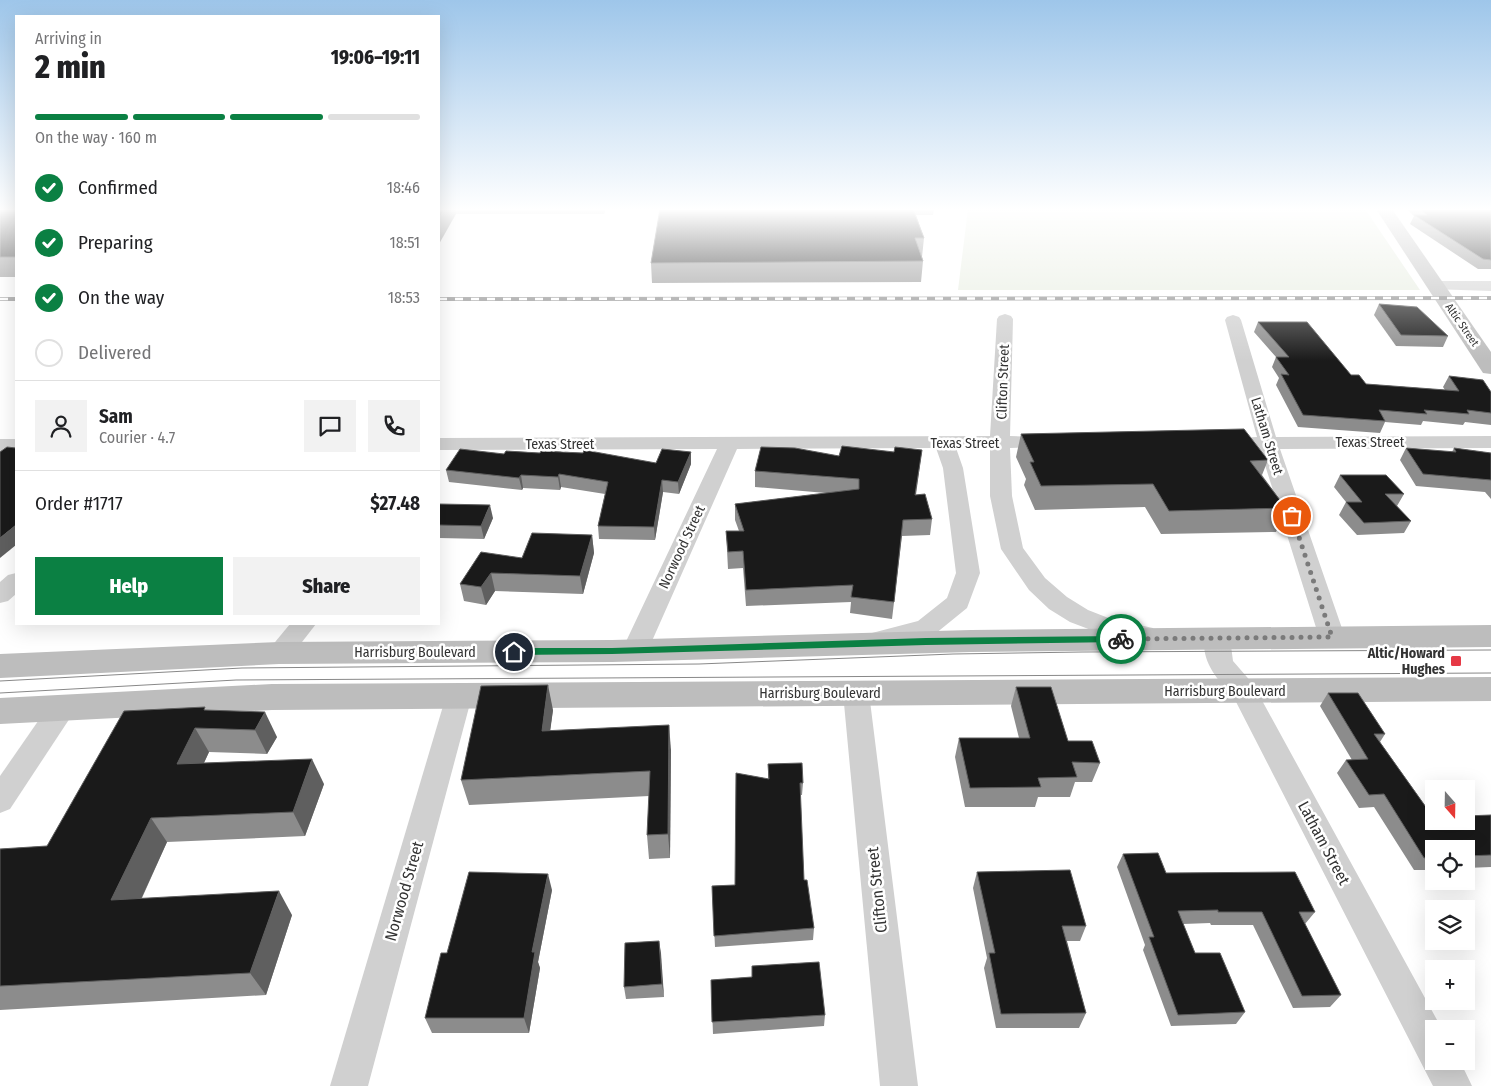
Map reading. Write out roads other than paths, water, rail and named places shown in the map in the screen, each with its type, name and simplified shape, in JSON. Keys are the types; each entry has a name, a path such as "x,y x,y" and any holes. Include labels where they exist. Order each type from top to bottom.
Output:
{"main road":[{"name":"Altic Street","path":"1418,260 1487,357"},
{"name":"Harrisburg Boulevard","path":"0,666 279,653 635,650 865,643 1175,638 1491,636"},
{"path":"0,655 279,653"},
{"name":"Harrisburg Boulevard","path":"0,711 272,697 1491,689"},
{"path":"0,717 62,708"}],"street":[{"path":"1436,286 1491,286"},
{"name":"Clifton Street","path":"1005,319 1000,442 1001,496 1012,549 1037,584 1065,608 1079,616 1107,627 1175,638"},
{"name":"Latham Street","path":"1233,320 1268,443 1332,637"},
{"name":"Texas Street","path":"446,444 1070,442"},
{"name":"Texas Street","path":"1209,443 1491,442"},
{"path":"865,643 926,628 958,602 968,573 953,468 944,443"},
{"path":"440,459 446,444"},
{"name":"Norwood Street","path":"635,650 729,444"},
{"path":"0,445 15,445"},
{"path":"0,595 15,582"},
{"path":"279,653 303,625"},
{"name":"Latham Street","path":"1217,638 1216,650 1226,674 1244,691 1425,1033"},
{"name":"Clifton Street","path":"856,693 899,1086"},
{"name":"Norwood Street","path":"349,1086 459,696"},
{"path":"0,800 62,708"},
{"path":"1445,1070 1453,1086"}],"tram line":[{"path":"0,681 242,668 699,664 953,654 1082,652 1491,650"},
{"path":"0,693 236,680 1491,673"}],"railway":[{"path":"440,299 1491,298"},
{"path":"0,299 15,299"}],"place":[{"name":"Altic/Howard Hughes","path":"1456,661"}]}
